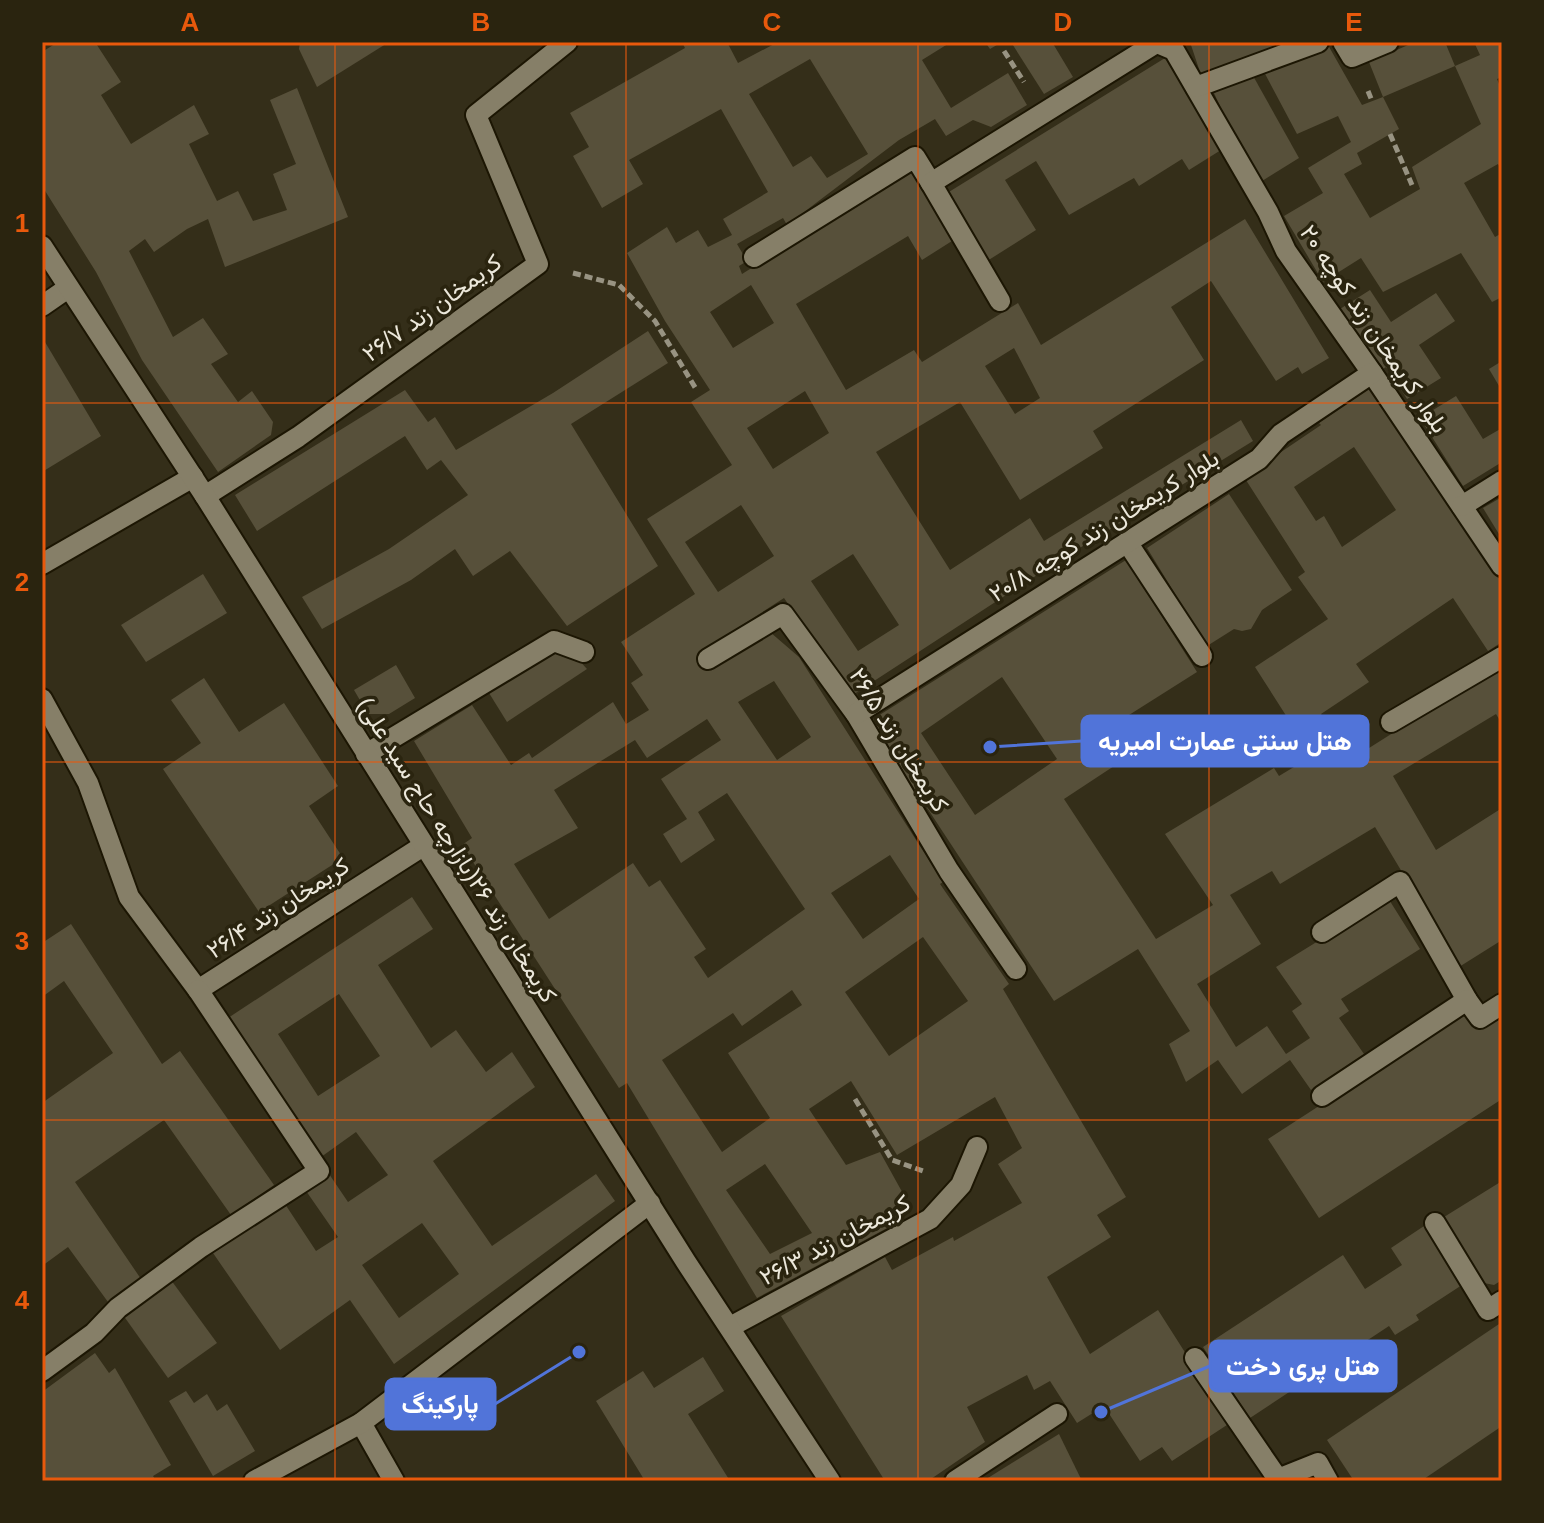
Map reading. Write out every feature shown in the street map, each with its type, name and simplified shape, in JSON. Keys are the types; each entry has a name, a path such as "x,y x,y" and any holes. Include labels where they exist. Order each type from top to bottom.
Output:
{"street":[{"name":"کریمخان زند ۲۶/۷","path":"205,496 298,437 538,264 476,115 567,42"},
{"path":"931,183 1156,42"},
{"name":"بلوار کریمخان زند کوچه ۲۰","path":"1156,42 1174,50 1268,212 1286,251 1502,566"},
{"path":"1196,87 1318,42"},
{"path":"1343,42 1352,57 1388,42"},
{"path":"754,257 915,157 1000,301"},
{"name":"کریمخان زند ۲۶(بازارچه حاج سید علی)","path":"42,246 193,477 686,1262 830,1481"},
{"path":"42,306 68,288"},
{"name":"بلوار کریمخان زند کوچه ۲۰/۸","path":"856,714 1259,459 1281,434 1372,373"},
{"path":"42,564 193,477"},
{"path":"1462,506 1502,481"},
{"path":"1127,542 1202,656"},
{"name":"کریمخان زند ۲۶/۵","path":"708,659 783,614 856,714 949,871 1016,969"},
{"path":"366,754 554,641 584,652"},
{"path":"1391,722 1502,657"},
{"name":"کریمخان زند ۲۶/۴","path":"42,699 88,783 129,897 198,990 423,846"},
{"path":"1322,932 1400,882 1480,1018 1502,1004"},
{"path":"42,1371 94,1333 118,1308 201,1247 319,1171 198,990"},
{"path":"1322,1096 1467,1000"},
{"name":"کریمخان زند ۲۶/۳","path":"730,1327 930,1219 961,1185 977,1147"},
{"path":"254,1481 361,1423 650,1203"},
{"path":"1435,1223 1488,1310 1502,1301"},
{"path":"1195,1358 1278,1479 1318,1463 1328,1481"},
{"path":"955,1481 1057,1414"},
{"path":"361,1423 394,1481"}],"path":[{"path":"1390,134 1412,185"},
{"path":"538,264 619,285 655,321 696,389"},
{"path":"855,1099 892,1160 961,1185"}],"building":[{"path":"58,42 95,42 121,82 101,95 131,144 194,105 209,134 189,144 217,201 238,191 253,221 287,210 273,174 296,164 270,100 297,88 348,217 225,267 208,219 187,229 154,252 145,239 129,251 173,337 203,318 228,354 211,364 238,402 252,391 273,422 271,435 218,472 142,360 96,272 42,186 42,52"},
{"path":"300,42 389,42 317,87 299,49"},
{"path":"682,42 727,42 738,63 778,42 951,42 922,60 951,108 1008,73 1027,105 991,127 973,120 946,136 935,119 899,140 787,225 783,218 737,244 747,261 739,266 742,274 910,169 952,241 922,260 908,236 796,304 846,390 914,350 922,362 1018,303 1041,345 1245,219 1329,358 1302,374 1298,367 1276,381 1211,281 1171,307 1204,360 1093,431 1103,448 1020,500 960,402 876,452 950,570 1030,518 1044,541 1241,420 1253,441 1057,562 851,696 784,598 702,651 713,669 770,632 799,657 943,882 940,884 1009,984 1003,989 1126,1197 1097,1215 1111,1237 1047,1277 1090,1354 1158,1310 1230,1423 1172,1461 1162,1447 1140,1461 1104,1406 1077,1423 1050,1381 1034,1390 1027,1375 967,1407 985,1442 928,1481 885,1481 781,1316 885,1257 892,1270 953,1237 954,1241 1022,1203 998,1164 1022,1148 995,1097 897,1155 851,1081 809,1109 846,1165 880,1152 911,1208 889,1227 757,1298 627,1083 619,1088 462,845 472,838 414,741 472,705 511,765 529,753 532,758 613,702 626,724 649,710 631,683 643,675 621,642 695,594 647,519 732,465 691,402 710,390 665,321 627,253 667,227 676,243 698,230 708,247 732,235 723,219 768,192 721,109 629,160 643,184 602,208 573,156 589,147 570,113 685,48","holes":["810,59 868,154 827,178 811,156 793,167 749,94","751,285 774,323 733,348 710,312","1014,348 1040,398 1015,414 985,366","805,391 829,433 773,469 747,428","741,505 774,556 718,592 685,542","853,554 899,625 858,651 811,581","774,681 811,737 777,760 738,702","707,719 721,740 661,779 687,819 663,834 681,863 715,840 698,812 727,793 805,909 708,978 694,957 706,949 660,880 649,887 633,863 549,919 514,864 578,828 554,790 635,740 647,758","890,855 919,899 863,939 831,893","923,937 968,1001 889,1056 845,992","792,990 802,1005 728,1053 770,1118 722,1152 662,1060 733,1013 742,1026","765,1164 812,1233 770,1254 726,1190"]},
{"path":"985,42 1002,42 990,49"},
{"path":"1011,42 1052,42 1073,77 1044,94"},
{"path":"1190,42 1286,42 1201,75"},
{"path":"1415,42 1445,42 1455,66 1383,97 1369,62"},
{"path":"1474,42 1502,42 1502,77 1497,79 1502,91 1502,171 1498,164 1464,183 1495,237 1502,233 1502,297 1492,302 1461,253 1383,292 1361,258 1323,282 1284,216 1323,193 1308,168 1351,142 1338,116 1297,134 1263,70 1328,45 1362,105 1383,97 1399,129 1357,153 1362,164 1344,174 1370,218 1420,189 1412,167 1481,124 1455,66 1480,55"},
{"path":"1165,58 1221,150 1189,170 1182,159 1139,186 1134,178 1069,215 1036,161 1005,180 1036,230 984,263 944,195"},
{"path":"1252,74 1299,158 1262,181 1228,124 1214,93"},
{"path":"1370,290 1391,322 1436,293 1455,321 1419,345 1441,378 1407,399 1386,367 1380,371 1340,309"},
{"path":"648,331 668,363 571,424 658,566 567,626 510,551 473,576 455,549 411,580 322,629 302,597 389,549 468,495 441,460 427,470 405,436 257,531 235,495 405,390 428,422 435,417 456,450 553,393"},
{"path":"42,337 101,436 42,472"},
{"path":"1502,361 1502,391 1489,369"},
{"path":"1373,386 1502,583 1502,642 1488,651 1453,598 1356,664 1369,682 1321,714 1326,723 1301,739 1255,667 1328,619 1298,577 1305,572 1244,477 1321,425 1319,423","holes":["1354,447 1396,510 1342,547 1324,516 1316,521 1294,487"]},
{"path":"1456,396 1483,439 1502,428 1502,462 1463,486 1420,418"},
{"path":"1229,494 1292,590 1262,610 1251,629 1234,629 1207,646 1147,548"},
{"path":"1502,497 1502,539 1483,508"},
{"path":"1126,560 1197,672 1129,715 1146,745 1064,799 1156,939 1213,905 1165,834 1274,768 1279,776 1327,747 1339,767 1502,664 1502,724 1496,714 1393,776 1436,850 1502,808 1502,940 1459,967 1375,827 1280,884 1272,871 1230,895 1261,944 1197,984 1236,1047 1267,1026 1286,1054 1310,1038 1292,1011 1302,1004 1276,967 1388,898 1420,949 1341,999 1349,1011 1339,1018 1364,1054 1311,1090 1290,1060 1242,1094 1218,1060 1186,1082 1169,1044 1190,1031 1138,949 1054,1001 870,721","holes":["1002,677 1057,759 975,815 921,733"]},
{"path":"203,574 227,613 146,662 121,625"},
{"path":"553,649 577,658 587,669 507,722 489,693"},
{"path":"396,665 415,698 389,714 368,714 354,690"},
{"path":"204,678 239,732 284,703 338,786 309,806 343,858 259,912 163,769 201,743 171,700"},
{"path":"412,897 433,929 378,965 431,1048 456,1030 486,1072 512,1052 535,1087 433,1161 492,1246 596,1174 615,1201 394,1364 350,1300 280,1350 213,1253 285,1204 316,1251 338,1237 304,1188 327,1171 348,1202 388,1175 356,1132 321,1157 228,1018","holes":["339,994 380,1056 318,1096 278,1034","422,1223 459,1274 399,1318 362,1265"]},
{"path":"71,924 162,1064 180,1051 274,1185 231,1215 164,1120 75,1182 141,1279 108,1302 68,1247 42,1266 42,1103 113,1053 64,981 42,997 42,943"},
{"path":"1467,1010 1480,1030 1502,1015 1502,1099 1319,1218 1268,1139"},
{"path":"1502,1181 1502,1280 1494,1285 1484,1283 1444,1217"},
{"path":"1424,1226 1462,1285 1416,1315 1419,1320 1395,1335 1389,1326 1250,1418 1203,1347 1343,1255 1365,1289 1402,1265 1391,1248"},
{"path":"171,1280 217,1343 168,1378 123,1315"},
{"path":"1502,1322 1502,1426 1421,1481 1354,1481 1327,1440"},
{"path":"95,1353 109,1373 115,1368 171,1465 153,1476 156,1481 42,1480 42,1392"},
{"path":"703,1357 724,1391 688,1414 730,1481 645,1481 596,1401 643,1371 654,1388"},
{"path":"186,1391 194,1403 207,1394 217,1411 227,1404 255,1451 213,1476 169,1401"},
{"path":"1059,1434 1082,1481 983,1481"}],"place":[{"name":"هتل سنتی عمارت امیریه","path":"990,747"},
{"name":"پارکینگ","path":"579,1352"},
{"name":"هتل پری دخت","path":"1101,1412"}]}
